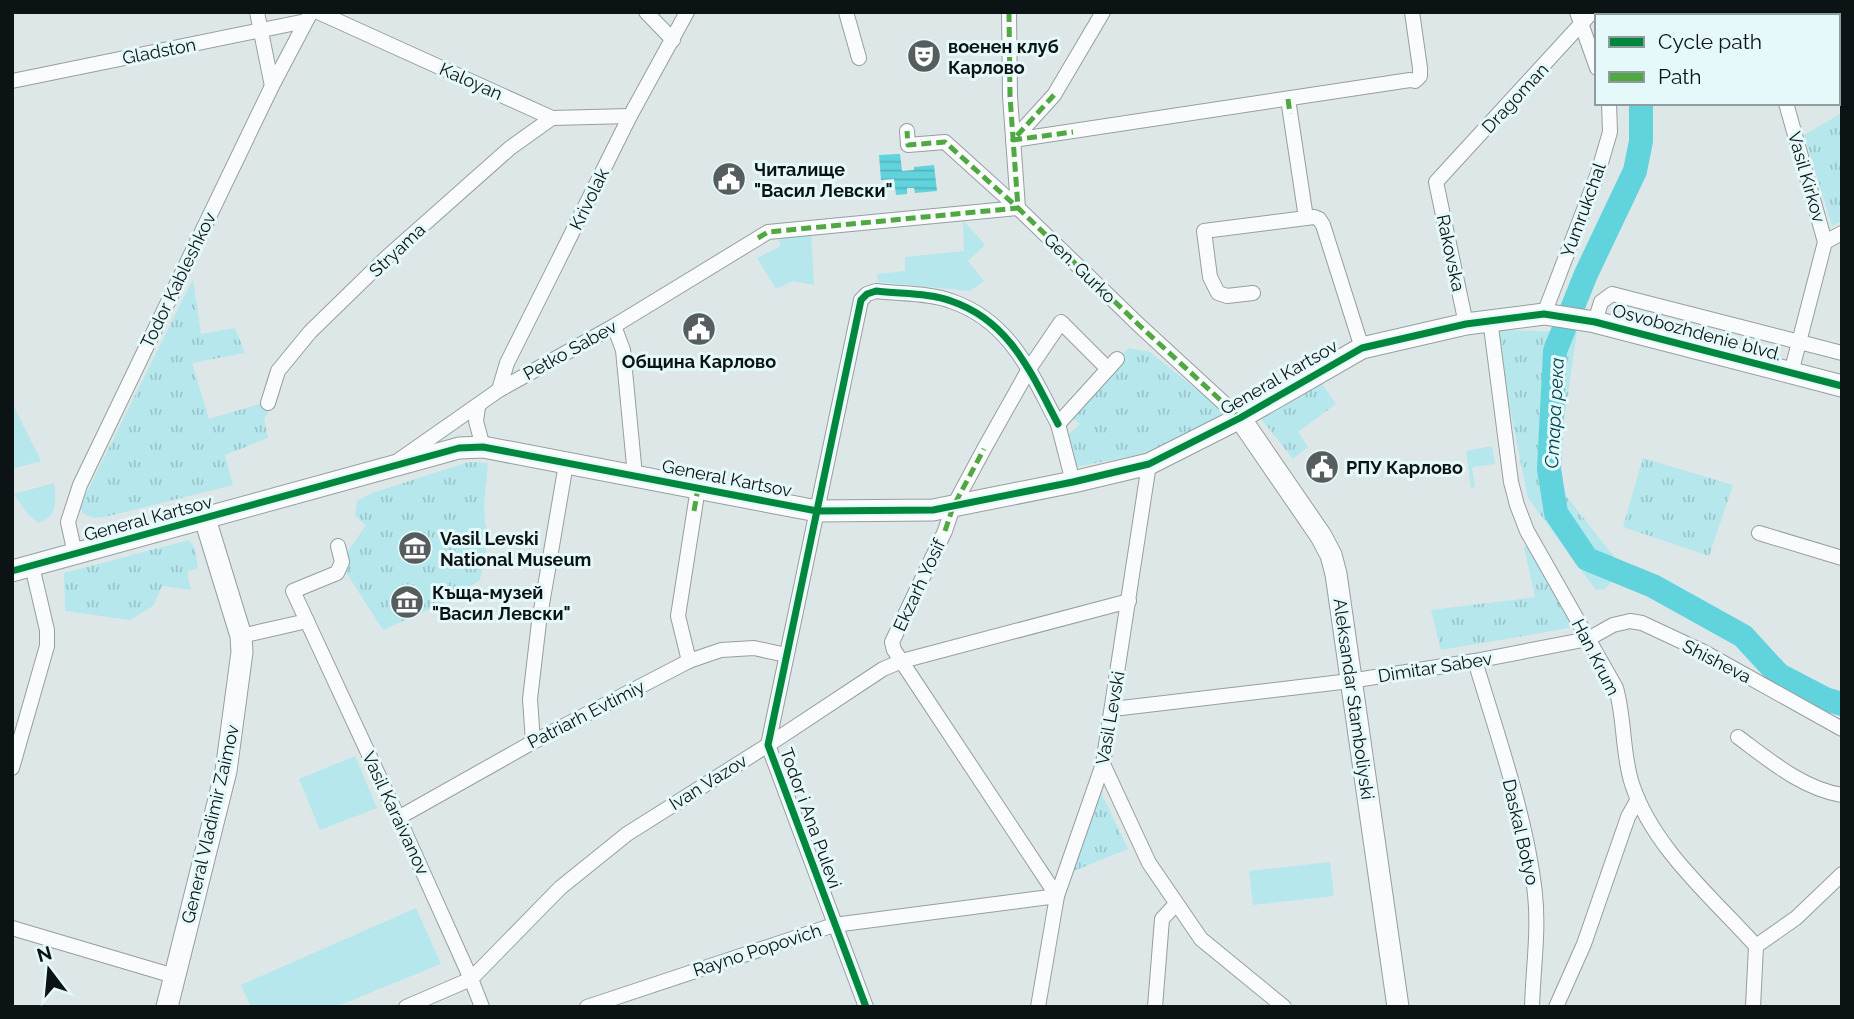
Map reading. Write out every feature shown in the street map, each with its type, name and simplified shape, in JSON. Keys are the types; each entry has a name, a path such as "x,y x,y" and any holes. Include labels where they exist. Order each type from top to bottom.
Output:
{"main road":[{"name":"General Kartsov","path":"22,568 438,452 483,447 817,511 903,511 953,507 1149,464 1240,418 1362,348 1490,319 1544,314"},
{"name":"Osvobozhdenie blvd.","path":"1544,314 1595,322 1842,386"},
{"name":"Aleksandar Stamboliyski","path":"1240,418 1321,536 1331,555 1336,574 1398,1007"},
{"name":"General Vladimir Zaimov","path":"167,1007 226,771 242,652 241,636 205,519"}],"street":[{"path":"257,12 272,86"},
{"path":"646,12 673,40"},
{"name":"Krivolak","path":"499,390 508,363 630,117 687,12"},
{"path":"846,12 859,58"},
{"path":"1009,12 1018,208"},
{"path":"1013,140 1054,95 1103,12"},
{"path":"1013,140 1289,106 1415,81 1420,76 1420,68 1412,12"},
{"name":"Dragoman","path":"1436,182 1579,19 1592,12"},
{"name":"Gladston","path":"12,81 260,31 312,15"},
{"name":"Todor Kableshkov","path":"75,554 68,522 80,485 272,86 312,15"},
{"name":"Kaloyan","path":"312,15 552,118 630,117"},
{"path":"1579,19 1595,63"},
{"name":"Yumrukchal","path":"1544,314 1598,173 1610,132 1609,105"},
{"name":"Vasil Kirkov","path":"1787,105 1825,242 1791,373"},
{"path":"1289,106 1306,218"},
{"name":"Stryama","path":"268,403 278,371 310,332 386,258 510,148 552,118"},
{"name":"Gen. Gurko","path":"907,131 908,145 945,142 1240,418"},
{"name":"Rakovska","path":"1436,182 1466,324"},
{"name":"Petko Sabev","path":"386,468 499,390 614,326 768,232 1018,208"},
{"path":"1253,293 1227,296 1218,293 1210,277 1204,231 1306,218 1319,219 1362,348"},
{"path":"1825,242 1842,233"},
{"name":"Todor i Ana Pulevi","path":"866,1007 768,745 861,300 876,291 949,300 978,312 1020,353 1029,369"},
{"path":"1595,322 1601,302 1612,294 1842,353"},
{"name":"Han Krum","path":"1490,319 1508,462 1517,505 1527,531 1616,688 1621,706 1629,770 1638,799 1650,826 1665,846 1756,946"},
{"name":"Ekzarh Yosif","path":"1057,896 894,650 892,642 945,531 953,507 1029,369 1061,323 1112,364 1058,424"},
{"path":"614,326 623,351 633,476"},
{"path":"1029,369 1058,424 1073,482"},
{"path":"478,407 476,421 483,447"},
{"path":"533,742 530,699 539,622 566,464"},
{"name":"Vasil Levski","path":"1038,1007 1057,896 1103,764 1149,464"},
{"path":"689,661 678,616 698,488"},
{"path":"1759,534 1842,558"},
{"name":"Vasil Karaivanov","path":"338,546 342,562 337,573 293,591 482,1007"},
{"path":"12,768 47,646 47,630 22,568"},
{"name":"Ivan Vazov","path":"406,1007 471,979 560,888 627,834 883,669 902,661 1129,601"},
{"path":"241,636 307,621"},
{"name":"Shisheva","path":"1588,639 1614,625 1630,621 1642,623 1704,652 1842,729"},
{"name":"Dimitar Sabev","path":"1113,709 1350,681 1588,639"},
{"name":"Patriarh Evtimiy","path":"398,818 533,742 689,661 721,650 754,649 786,655"},
{"name":"Daskal Botyo","path":"1475,661 1508,772 1531,863 1535,898 1532,1007"},
{"path":"1738,737 1794,776 1814,787 1842,795"},
{"path":"1103,764 1143,851 1201,939 1284,1007"},
{"path":"1556,1007 1584,944 1628,817 1638,799"},
{"path":"1753,1007 1756,946 1796,918 1842,874"},
{"name":"Rayno Popovich","path":"587,1007 834,925 1057,896"},
{"path":"1155,1007 1162,919 1176,904"},
{"path":"12,928 174,976"}],"green space":[{"path":"1842,113 1842,221 1832,226 1804,135"},
{"path":"963,220 985,245 968,261 984,281 970,291 878,282 877,274 905,271 905,257 964,251"},
{"path":"811,231 814,285 793,281 776,289 757,258 781,246 778,240 796,232"},
{"path":"193,279 201,334 235,328 245,353 192,363 209,419 279,398 264,418 268,438 225,455 233,485 109,516 89,516 79,508"},
{"path":"1494,330 1577,332 1557,469 1562,491 1624,569 1605,589 1596,590 1528,498"},
{"path":"1128,348 1150,352 1227,414 1167,446 1139,455 1075,467 1065,438 1080,424 1069,416"},
{"path":"1318,378 1336,404 1298,432 1308,447 1293,459 1258,415"},
{"path":"12,403 41,461 12,469"},
{"path":"1492,446 1495,464 1472,467 1475,487 1471,488 1466,451"},
{"path":"1643,458 1733,485 1709,556 1623,527"},
{"path":"469,462 488,463 484,504 489,535 480,580 443,603 383,630 340,563 366,525 355,516 357,501 372,493"},
{"path":"54,483 54,508 49,517 38,523 14,494"},
{"path":"189,540 195,548 198,568 187,572 191,590 162,586 153,606 130,620 65,611 64,573"},
{"path":"1535,545 1581,626 1441,650 1431,610 1535,597 1524,547"},
{"path":"355,756 377,808 320,830 299,779"},
{"path":"1096,782 1128,849 1064,875"},
{"path":"1330,862 1334,896 1253,905 1249,871"},
{"path":"416,908 441,964 335,1007 251,1007 241,985"}],"water":[{"path":"900,154 902,171 934,165 937,191 915,193 914,188 907,188 907,194 896,195 894,179 881,180 879,155"}],"waterway":[{"name":"Стара река","path":"1641,105 1641,141 1635,171 1586,274 1555,351 1549,469 1556,513 1587,559 1653,586 1743,636 1779,675 1825,699 1842,704"}],"marked path":[{"path":"1009,12 1010,96 1018,208 1240,418"},
{"path":"1054,95 1013,140 1073,132"},
{"path":"1288,99 1290,114"},
{"path":"758,238 768,232 1018,208 945,142 908,145 907,131"},
{"path":"945,531 953,507 984,449"},
{"path":"694,511 698,488"}],"cycle path":[{"path":"866,1007 768,745 861,300 876,291 934,296 971,310 989,321 1004,335 1028,368 1058,424"},
{"path":"12,571 459,448 483,447 817,511 933,510 1149,464 1240,418 1362,348 1466,324 1544,314 1595,322 1842,386"}],"place":[{"name":"военен клуб Карлово","path":"924,56"},
{"name":"Читалище \"Васил Левски\"","path":"729,179"},
{"name":"Община Карлово","path":"699,329"},
{"name":"РПУ Карлово","path":"1322,467"},
{"name":"Vasil Levski National Museum","path":"415,548"},
{"name":"Къща-музей \"Васил Левски\"","path":"407,602"}]}
